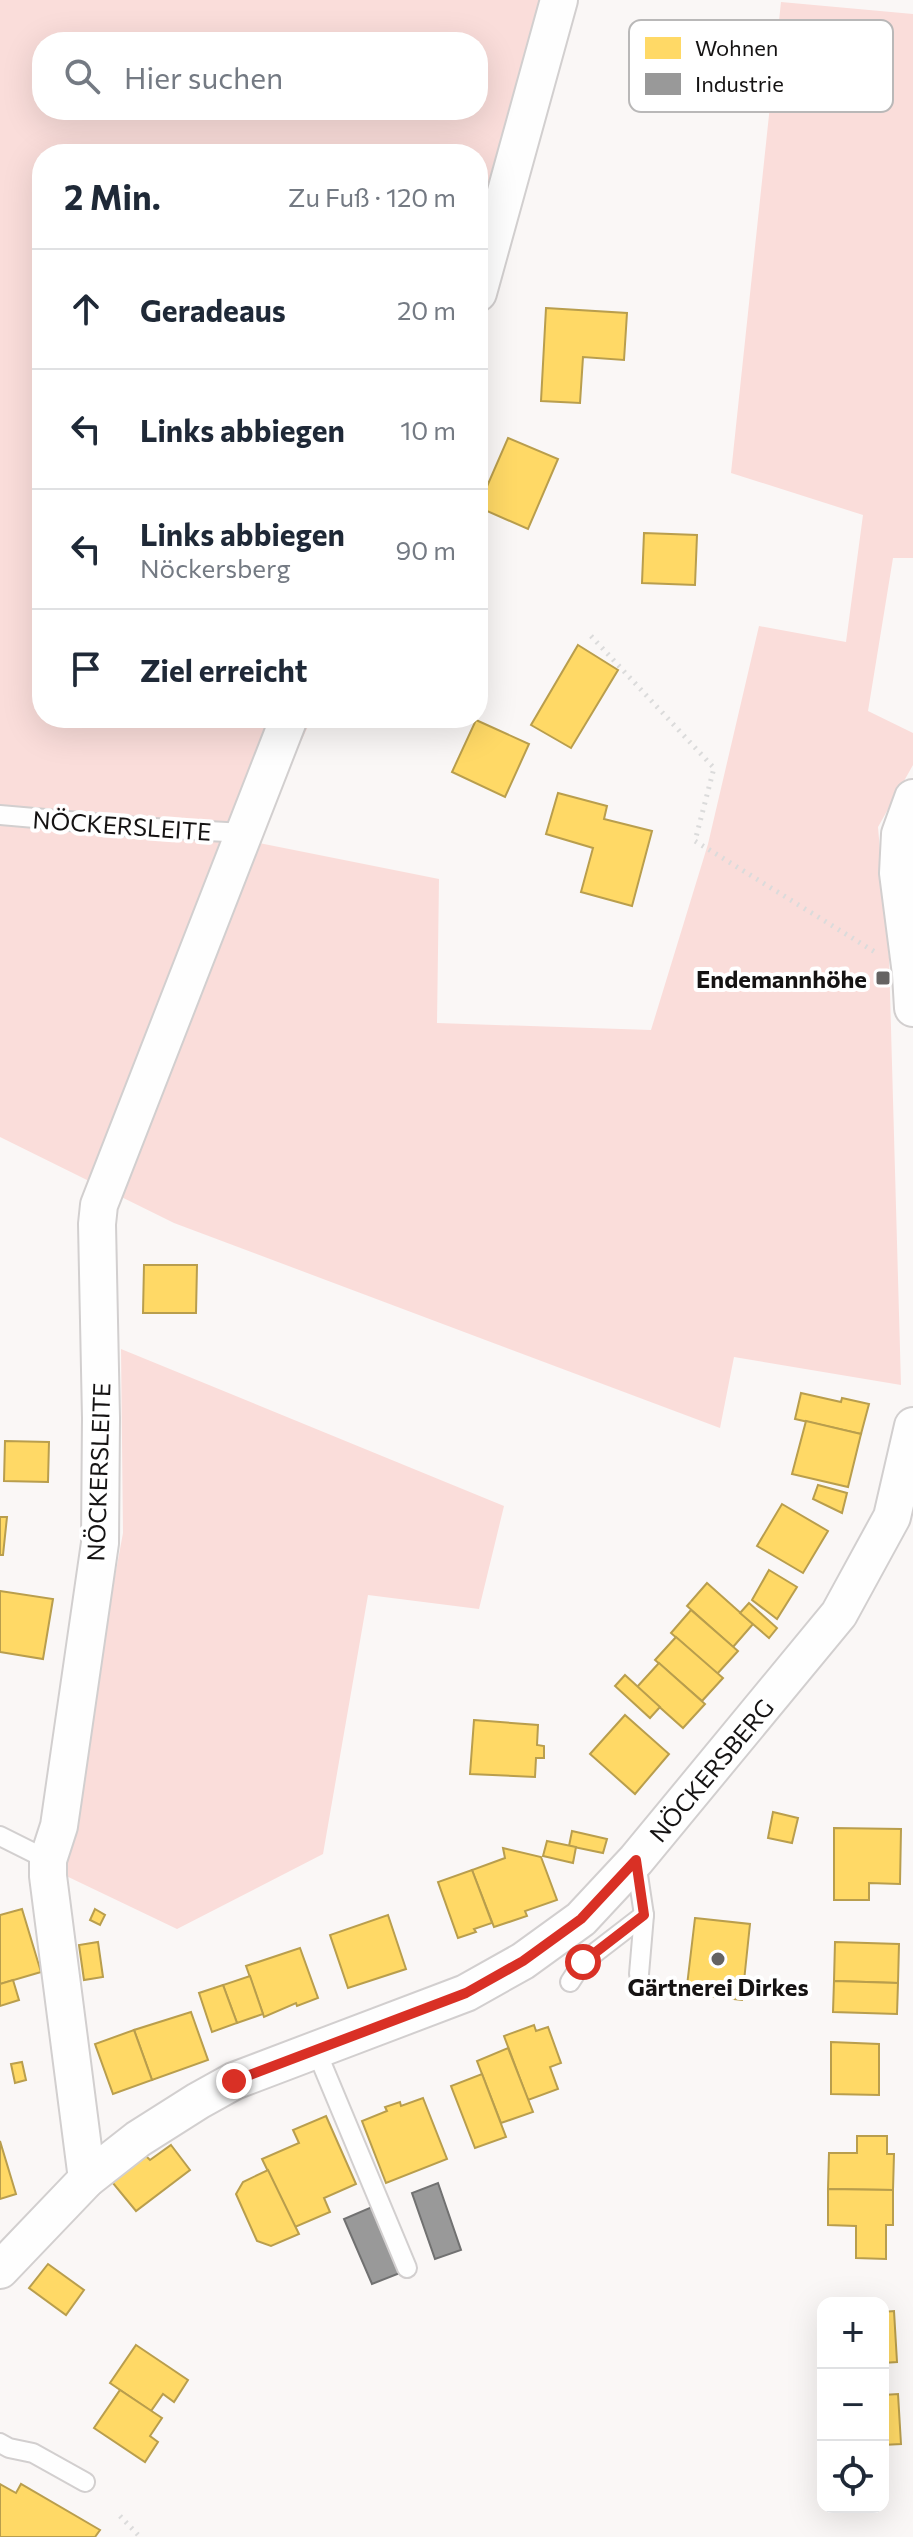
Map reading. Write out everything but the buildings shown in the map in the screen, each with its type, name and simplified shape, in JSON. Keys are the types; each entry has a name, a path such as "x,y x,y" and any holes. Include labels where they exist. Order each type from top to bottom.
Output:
{"street":[{"path":"488,257 559,0"},
{"name":"NÖCKERSLEITE","path":"87,2179 48,1860 59,1826 100,1543 99,1205 285,728"},
{"path":"912,991 898,873 900,834 913,798"},
{"name":"NÖCKERSBERG","path":"0,2270 87,2179 138,2139 198,2101 234,2081 466,1993 523,1961 581,1919 636,1860 839,1614 892,1517 913,1426"}],"lane":[{"name":"NÖCKERSLEITE","path":"0,815 244,833"},
{"path":"0,1836 48,1860"},
{"path":"636,1860 644,1915 639,1974"},
{"path":"570,1982 583,1962 644,1915"},
{"path":"316,2050 407,2268"},
{"path":"0,2443 33,2453 85,2482"}],"path":[{"path":"591,636 714,768 695,841 912,991"},
{"path":"120,2516 140,2537"}],"shaded area":[{"path":"0,0 550,0 488,235 488,144 32,144 32,728 307,728 254,842 439,879 437,1023 651,1030 708,844 759,626 846,642 863,515 731,473 769,112 893,112 893,20 779,20 781,2 913,14 913,558 893,558 868,711 913,733 913,765 878,827 889,957 901,1385 734,1357 720,1428 174,1223 0,1137"},
{"path":"121,1349 504,1506 479,1609 368,1595 323,1854 177,1929 60,1873 123,1533"}],"place":[{"name":"Endemannhöhe","path":"883,978"},
{"name":"Gärtnerei Dirkes","path":"718,1959"}],"route":[{"path":"234,2081 466,1993 523,1961 581,1919 636,1860 644,1915 583,1962"}]}
